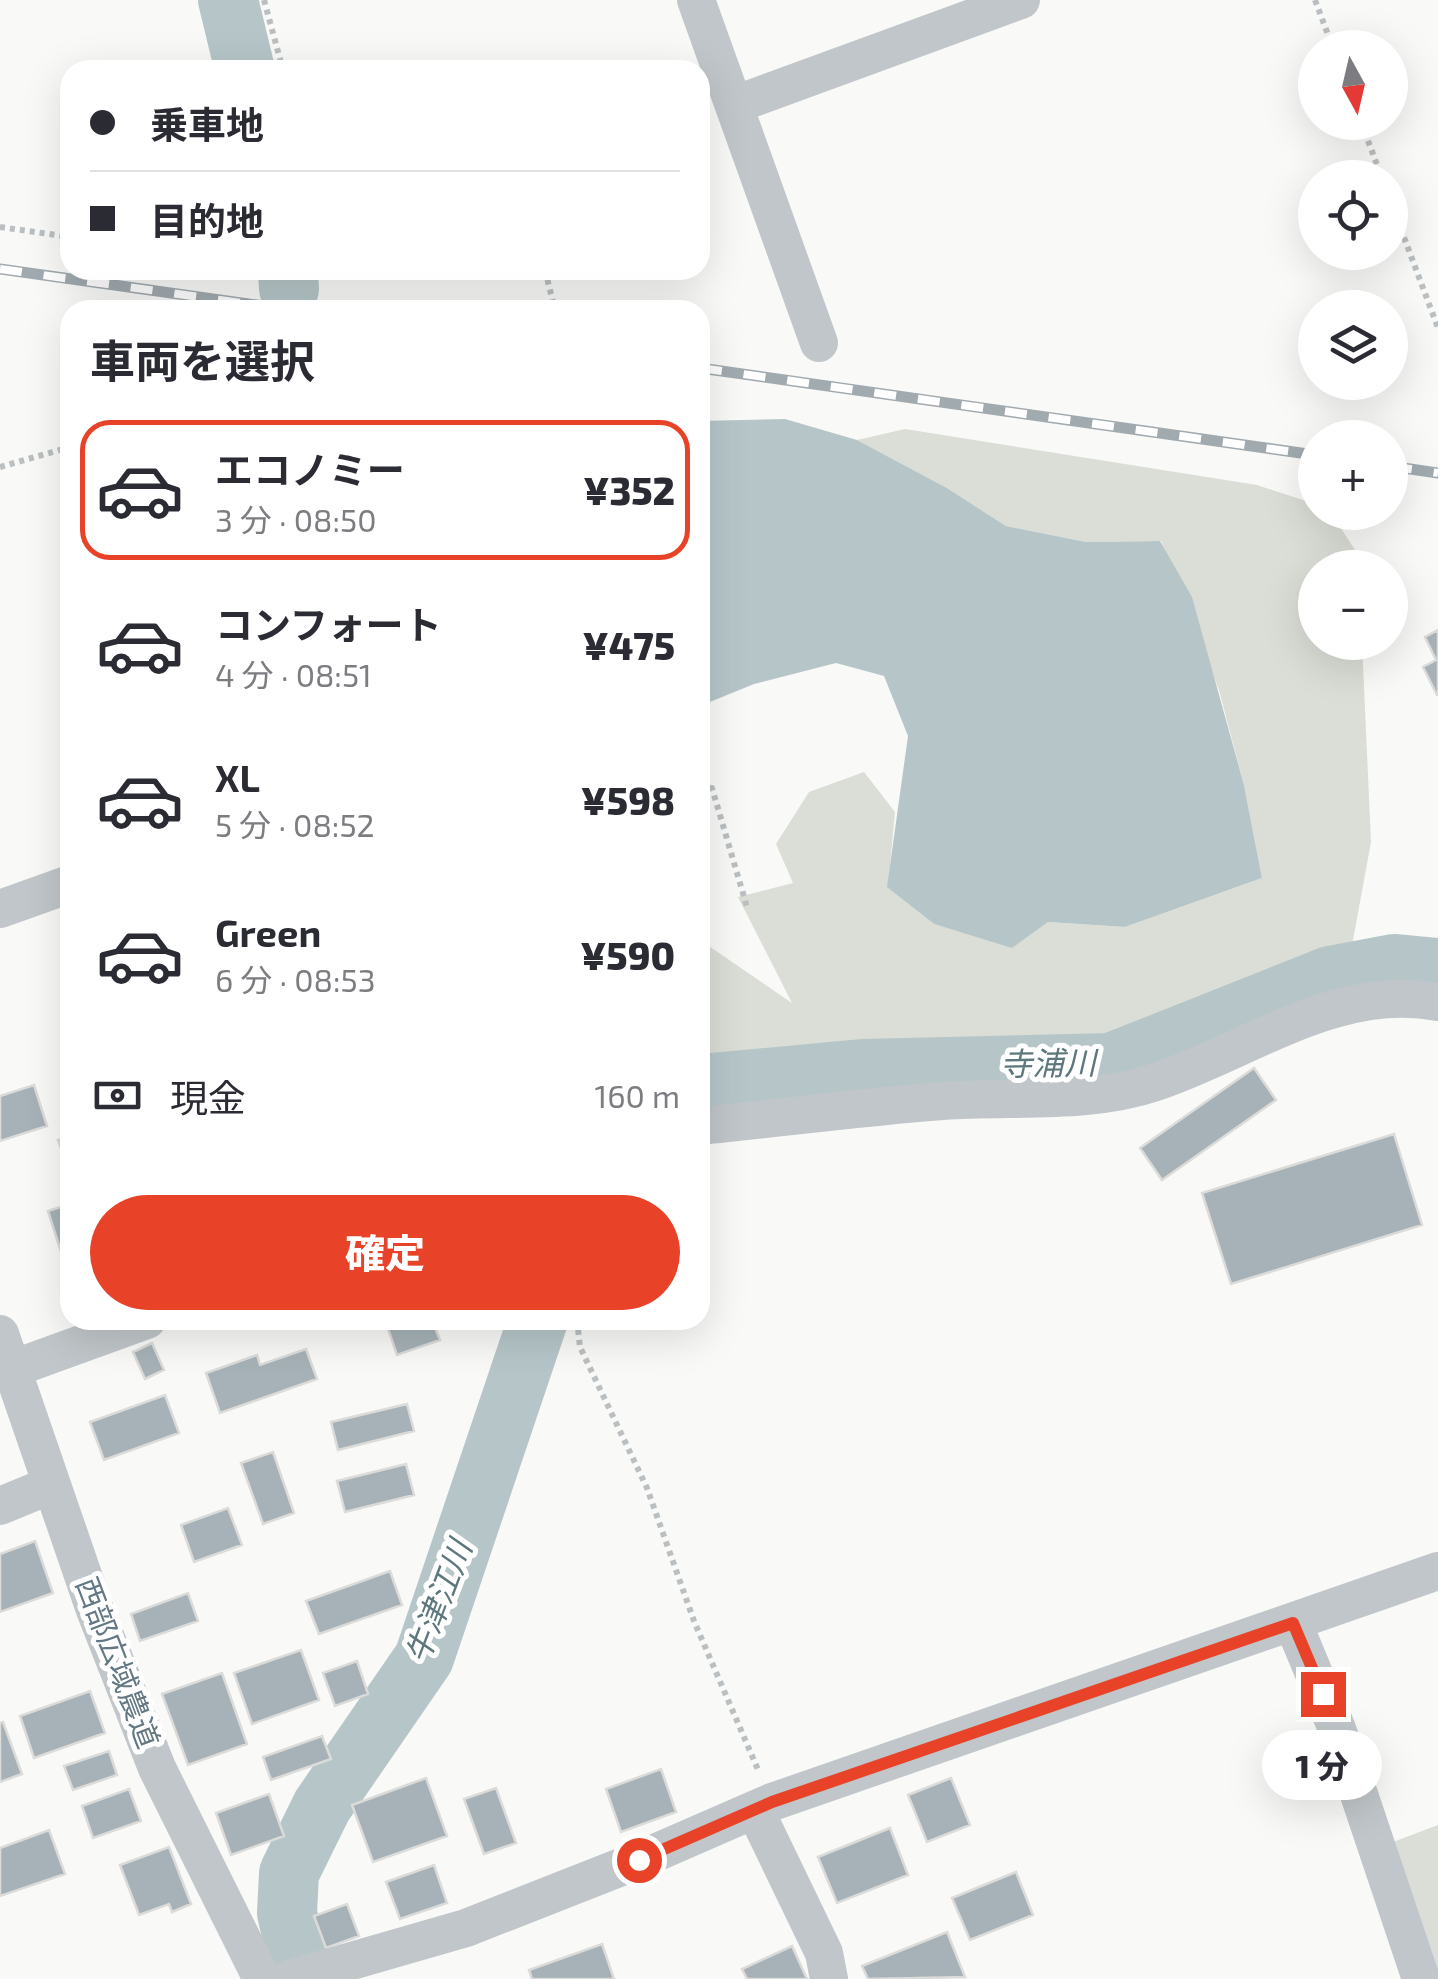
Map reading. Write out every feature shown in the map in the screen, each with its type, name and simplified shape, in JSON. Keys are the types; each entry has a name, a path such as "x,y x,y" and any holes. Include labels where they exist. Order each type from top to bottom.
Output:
{"street":[{"path":"696,0 818,344"},
{"path":"734,105 1020,0"},
{"path":"0,908 60,887"},
{"path":"710,1125 944,1101 1097,1096 1156,1082 1289,1024 1349,1005 1409,997 1438,1002"},
{"path":"6,1352 103,1330"},
{"name":"西部広域農道","path":"6,1352 95,1610 157,1768 262,1979"},
{"path":"0,1506 51,1485"},
{"path":"302,1975 466,1928 763,1806 1438,1571"},
{"path":"1293,1623 1337,1729 1421,1979"},
{"path":"763,1806 824,1953 830,1979"}],"path":[{"path":"264,0 279,60"},
{"path":"1316,0 1327,30"},
{"path":"0,227 60,236"},
{"path":"1408,248 1438,328"},
{"path":"0,467 60,451"},
{"path":"710,788 747,907"},
{"path":"578,1330 580,1346 647,1488 763,1806"}],"shaded area":[{"path":"785,419 857,440 947,488 1006,526 1086,542 1160,541 1192,597 1244,785 1262,878 1125,927 1048,922 1012,948 934,924 887,887 908,736 884,676 836,663 754,684 710,702 710,421"},
{"path":"905,429 1257,485 1298,498 1298,530 1342,530 1355,550 1298,550 1298,660 1363,660 1371,842 1344,989 1108,1082 985,1080 710,1114 710,947 792,1003 738,897 793,883 776,844 809,792 864,772 895,812 888,887 934,924 1012,947 1048,922 1125,927 1262,878 1244,785 1219,690 1161,541 1086,542 1006,526 947,488 857,440"},
{"path":"1438,1825 1438,1979 1393,1842"}],"building":[{"path":"1438,630 1437,695 1423,667 1436,660 1425,637"},
{"path":"1254,1068 1276,1100 1162,1180 1140,1148"},
{"path":"34,1085 47,1126 0,1141 0,1096"},
{"path":"1394,1134 1422,1225 1231,1284 1202,1193"},
{"path":"60,1207 60,1249 48,1211"},
{"path":"388,1330 436,1330 440,1340 397,1355"},
{"path":"152,1343 164,1370 145,1379 133,1352"},
{"path":"306,1349 317,1379 220,1413 206,1373 257,1355 260,1365"},
{"path":"165,1395 179,1433 104,1460 90,1422"},
{"path":"407,1404 414,1431 338,1450 331,1422"},
{"path":"273,1452 294,1513 263,1524 241,1463"},
{"path":"406,1464 414,1495 345,1512 337,1481"},
{"path":"228,1508 242,1545 194,1562 181,1525"},
{"path":"35,1541 53,1593 0,1612 0,1554"},
{"path":"390,1571 402,1605 319,1634 306,1601"},
{"path":"188,1593 198,1621 140,1641 131,1614"},
{"path":"301,1650 319,1700 252,1724 234,1673"},
{"path":"357,1661 368,1694 335,1706 323,1673"},
{"path":"222,1673 247,1744 188,1765 162,1694"},
{"path":"90,1691 105,1733 34,1758 20,1716"},
{"path":"3,1722 22,1774 0,1782 0,1723"},
{"path":"322,1736 331,1759 271,1780 263,1757"},
{"path":"109,1751 117,1775 73,1790 64,1766"},
{"path":"661,1769 676,1812 621,1832 606,1789"},
{"path":"426,1778 447,1836 373,1862 352,1805"},
{"path":"951,1778 970,1825 927,1842 908,1795"},
{"path":"496,1788 516,1843 484,1854 464,1799"},
{"path":"129,1789 141,1821 93,1838 82,1806"},
{"path":"269,1794 284,1836 231,1855 216,1813"},
{"path":"890,1828 908,1875 837,1903 818,1857"},
{"path":"49,1830 65,1874 0,1896 0,1848"},
{"path":"169,1847 191,1904 172,1912 169,1904 139,1915 120,1865"},
{"path":"434,1865 447,1903 400,1919 386,1882"},
{"path":"1016,1872 1033,1915 970,1940 952,1898"},
{"path":"347,1904 359,1936 326,1948 314,1916"},
{"path":"947,1932 965,1977 868,1979 862,1966"},
{"path":"602,1944 614,1979 532,1979 529,1970"},
{"path":"792,1946 807,1979 747,1979 742,1969"}],"waterway":[{"name":"牛津江川","path":"228,0 243,60"},
{"name":"牛津江川","path":"289,280 289,289"},
{"name":"寺浦川","path":"710,1083 862,1069 1111,1063 1330,976 1394,964 1438,968"},
{"name":"牛津江川","path":"302,1979 287,1913 289,1873 322,1806 424,1658 535,1330"}],"railway":[{"path":"0,269 60,277"},
{"path":"78,280 221,300"},
{"path":"710,369 1298,453"},
{"path":"1408,469 1438,473"}],"route":[{"path":"639,1860 772,1802 1293,1623 1323,1694"}]}
